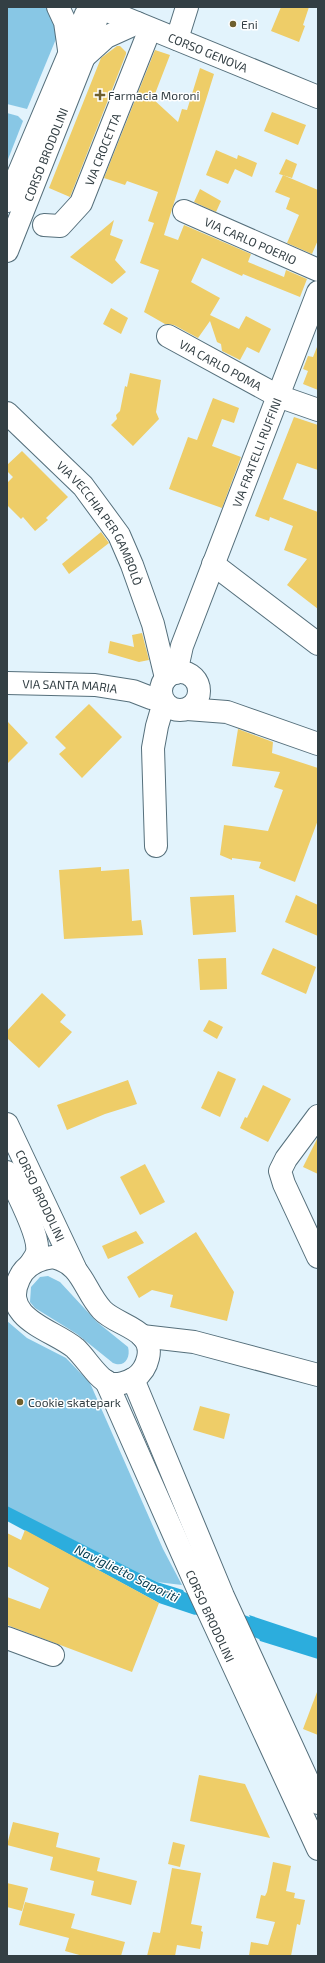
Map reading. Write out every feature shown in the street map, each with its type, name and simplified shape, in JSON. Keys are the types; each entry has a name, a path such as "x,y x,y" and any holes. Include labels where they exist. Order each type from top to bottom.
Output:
{"main road":[{"name":"CORSO BRODOLINI","path":"58,7 66,22 77,54"},
{"name":"CORSO BRODOLINI","path":"7,251 77,54 96,7"},
{"name":"CORSO GENOVA","path":"96,7 318,97"},
{"path":"177,40 187,7"},
{"name":"CORSO BRODOLINI","path":"7,201 77,54 106,38 144,26"},
{"name":"VIA CROCETTA","path":"44,224 60,226 81,203 144,26"},
{"name":"VIA CARLO POERIO","path":"184,211 318,270"},
{"name":"VIA FRATELLI RUFFINI","path":"156,846 153,748 156,726 176,689 182,646 318,292"},
{"name":"VIA CARLO POMA","path":"168,336 278,396 318,410"},
{"name":"VIA VECCHIA PER GAMBOLÒ","path":"7,413 83,486 119,536 132,565 153,624 160,652 176,689"},
{"path":"213,564 318,644"},
{"path":"153,624 167,628 185,621 195,613"},
{"name":"VIA SANTA MARIA","path":"7,683 95,685 133,691 176,689"},
{"path":"176,689 227,712 318,744"},
{"path":"318,1116 286,1159 280,1171 284,1184 318,1257"},
{"name":"CORSO BRODOLINI","path":"7,1124 75,1268 92,1297 104,1312 142,1336"},
{"name":"CORSO BRODOLINI","path":"7,1172 38,1244 37,1254 20,1272 13,1305 33,1324 64,1340 74,1348 106,1381 198,1589 318,1849"},
{"name":"CORSO BRODOLINI","path":"20,1272 36,1261 52,1257 65,1261 75,1268"},
{"path":"142,1336 194,1342 318,1375"},
{"path":"106,1381 109,1383 119,1384 141,1374 147,1365 149,1357 148,1346 145,1338 142,1336"},
{"path":"149,1357 194,1342"},
{"name":"CORSO BRODOLINI","path":"132,1379 225,1600 318,1803"},
{"path":"7,1638 53,1655"}],"shaded area":[{"path":"7,7 48,7 55,22 56,39 27,109 7,104"},
{"path":"7,113 18,116 23,121 7,162"},
{"path":"48,1276 60,1282 97,1322 128,1347 129,1351 126,1361 120,1364 113,1363 77,1334 35,1308 30,1302 31,1287 40,1277"},
{"path":"7,1321 27,1338 66,1358 90,1383 163,1549 182,1585 157,1582 7,1507"}],"water":[{"path":"7,1506 157,1582 183,1590 195,1615 159,1603 7,1521"},
{"path":"249,1615 318,1638 318,1659 260,1641"}],"building":[{"path":"281,7 309,7 303,25 305,26 299,42 271,31"},
{"path":"117,46 120,46 126,54 70,197 49,188 101,58"},
{"path":"155,50 170,55 153,99 178,122 182,109 187,110 200,68 214,74 164,235 178,240 184,225 251,254 248,262 284,277 286,270 307,279 300,297 243,274 242,276 202,258 191,282 220,298 210,315 239,329 246,316 271,329 259,353 247,347 240,360 222,351 221,344 217,342 210,321 198,338 174,325 165,324 144,312 159,270 140,263 154,223 148,221 158,192 127,181 125,185 104,178"},
{"path":"272,112 306,125 298,145 264,131"},
{"path":"216,150 237,159 238,155 257,163 252,177 235,169 228,184 206,175"},
{"path":"286,159 297,164 292,178 279,174"},
{"path":"283,175 318,190 318,240 312,254 287,243 299,215 286,209 290,198 275,192"},
{"path":"200,189 221,201 216,212 194,202"},
{"path":"114,220 110,235 123,240 115,260 126,272 112,284 70,257"},
{"path":"111,308 128,318 121,334 103,324"},
{"path":"317,347 318,390 303,384 308,371 303,369 308,356 313,357"},
{"path":"130,373 161,380 156,412 159,419 133,446 111,425 117,419 116,415 120,411 125,386 127,387"},
{"path":"213,398 239,408 234,423 222,419 212,446 241,457 222,508 169,489 188,437 197,440"},
{"path":"294,417 318,425 318,470 297,463 283,499 318,512 318,609 287,585 307,559 284,550 293,526 270,517 269,521 255,516"},
{"path":"22,451 68,497 46,518 48,520 35,531 23,517 21,519 7,505 7,483 13,477 7,471 7,465"},
{"path":"101,532 109,543 69,574 62,564"},
{"path":"142,633 149,660 139,662 108,653 110,641 134,647 132,635"},
{"path":"89,704 122,737 82,778 59,754 66,748 55,737"},
{"path":"7,721 28,743 7,764"},
{"path":"238,729 273,742 272,753 318,768 318,820 295,882 259,868 261,862 232,858 232,860 220,855 224,825 268,831 283,790 274,787 280,772 232,766"},
{"path":"101,867 101,871 129,869 132,921 141,920 143,935 64,939 59,870"},
{"path":"234,895 236,932 193,935 190,897"},
{"path":"296,895 318,905 318,936 285,922"},
{"path":"273,948 316,967 306,994 261,974"},
{"path":"226,958 227,989 200,990 198,959"},
{"path":"42,993 66,1015 60,1022 72,1032 39,1068 7,1038 7,1031"},
{"path":"209,1020 223,1027 217,1039 203,1031"},
{"path":"218,1071 236,1079 220,1117 201,1108"},
{"path":"128,1080 137,1104 105,1114 67,1130 57,1105"},
{"path":"263,1085 291,1099 268,1142 240,1128 245,1117 247,1118"},
{"path":"318,1137 318,1174 303,1167"},
{"path":"145,1164 165,1202 140,1215 120,1177"},
{"path":"136,1231 144,1243 108,1259 102,1246"},
{"path":"196,1232 234,1292 227,1321 170,1307 173,1295 152,1290 139,1298 127,1277"},
{"path":"200,1406 230,1414 224,1439 193,1430"},
{"path":"25,1530 159,1603 132,1672 7,1625 7,1597 40,1609 49,1588 7,1566 7,1533 21,1540"},
{"path":"318,1692 318,1735 303,1729"},
{"path":"199,1775 245,1784 270,1838 190,1821"},
{"path":"13,1822 59,1833 56,1847 100,1858 97,1871 137,1881 131,1905 91,1895 94,1881 50,1870 53,1857 7,1845"},
{"path":"173,1842 185,1845 180,1867 168,1864"},
{"path":"273,1862 291,1866 286,1891 295,1893 294,1898 305,1900 300,1925 297,1924 291,1956 249,1956 251,1942 268,1945 275,1922 256,1918 261,1895 265,1896 267,1892"},
{"path":"172,1868 201,1873 191,1924 202,1926 201,1931 203,1932 200,1949 177,1945 175,1956 147,1956 153,1932 160,1933"},
{"path":"7,1883 28,1888 22,1911 7,1907"},
{"path":"25,1902 75,1914 71,1928 125,1942 121,1956 83,1956 65,1951 69,1938 19,1925"}],"waterway":[{"name":"Naviglietto Saporiti","path":"168,1595 262,1631 318,1649"}],"place":[{"name":"Eni","path":"233,24"},
{"name":"Farmacia Moroni","path":"100,95"},
{"name":"Cookie skatepark","path":"20,1402"}]}
